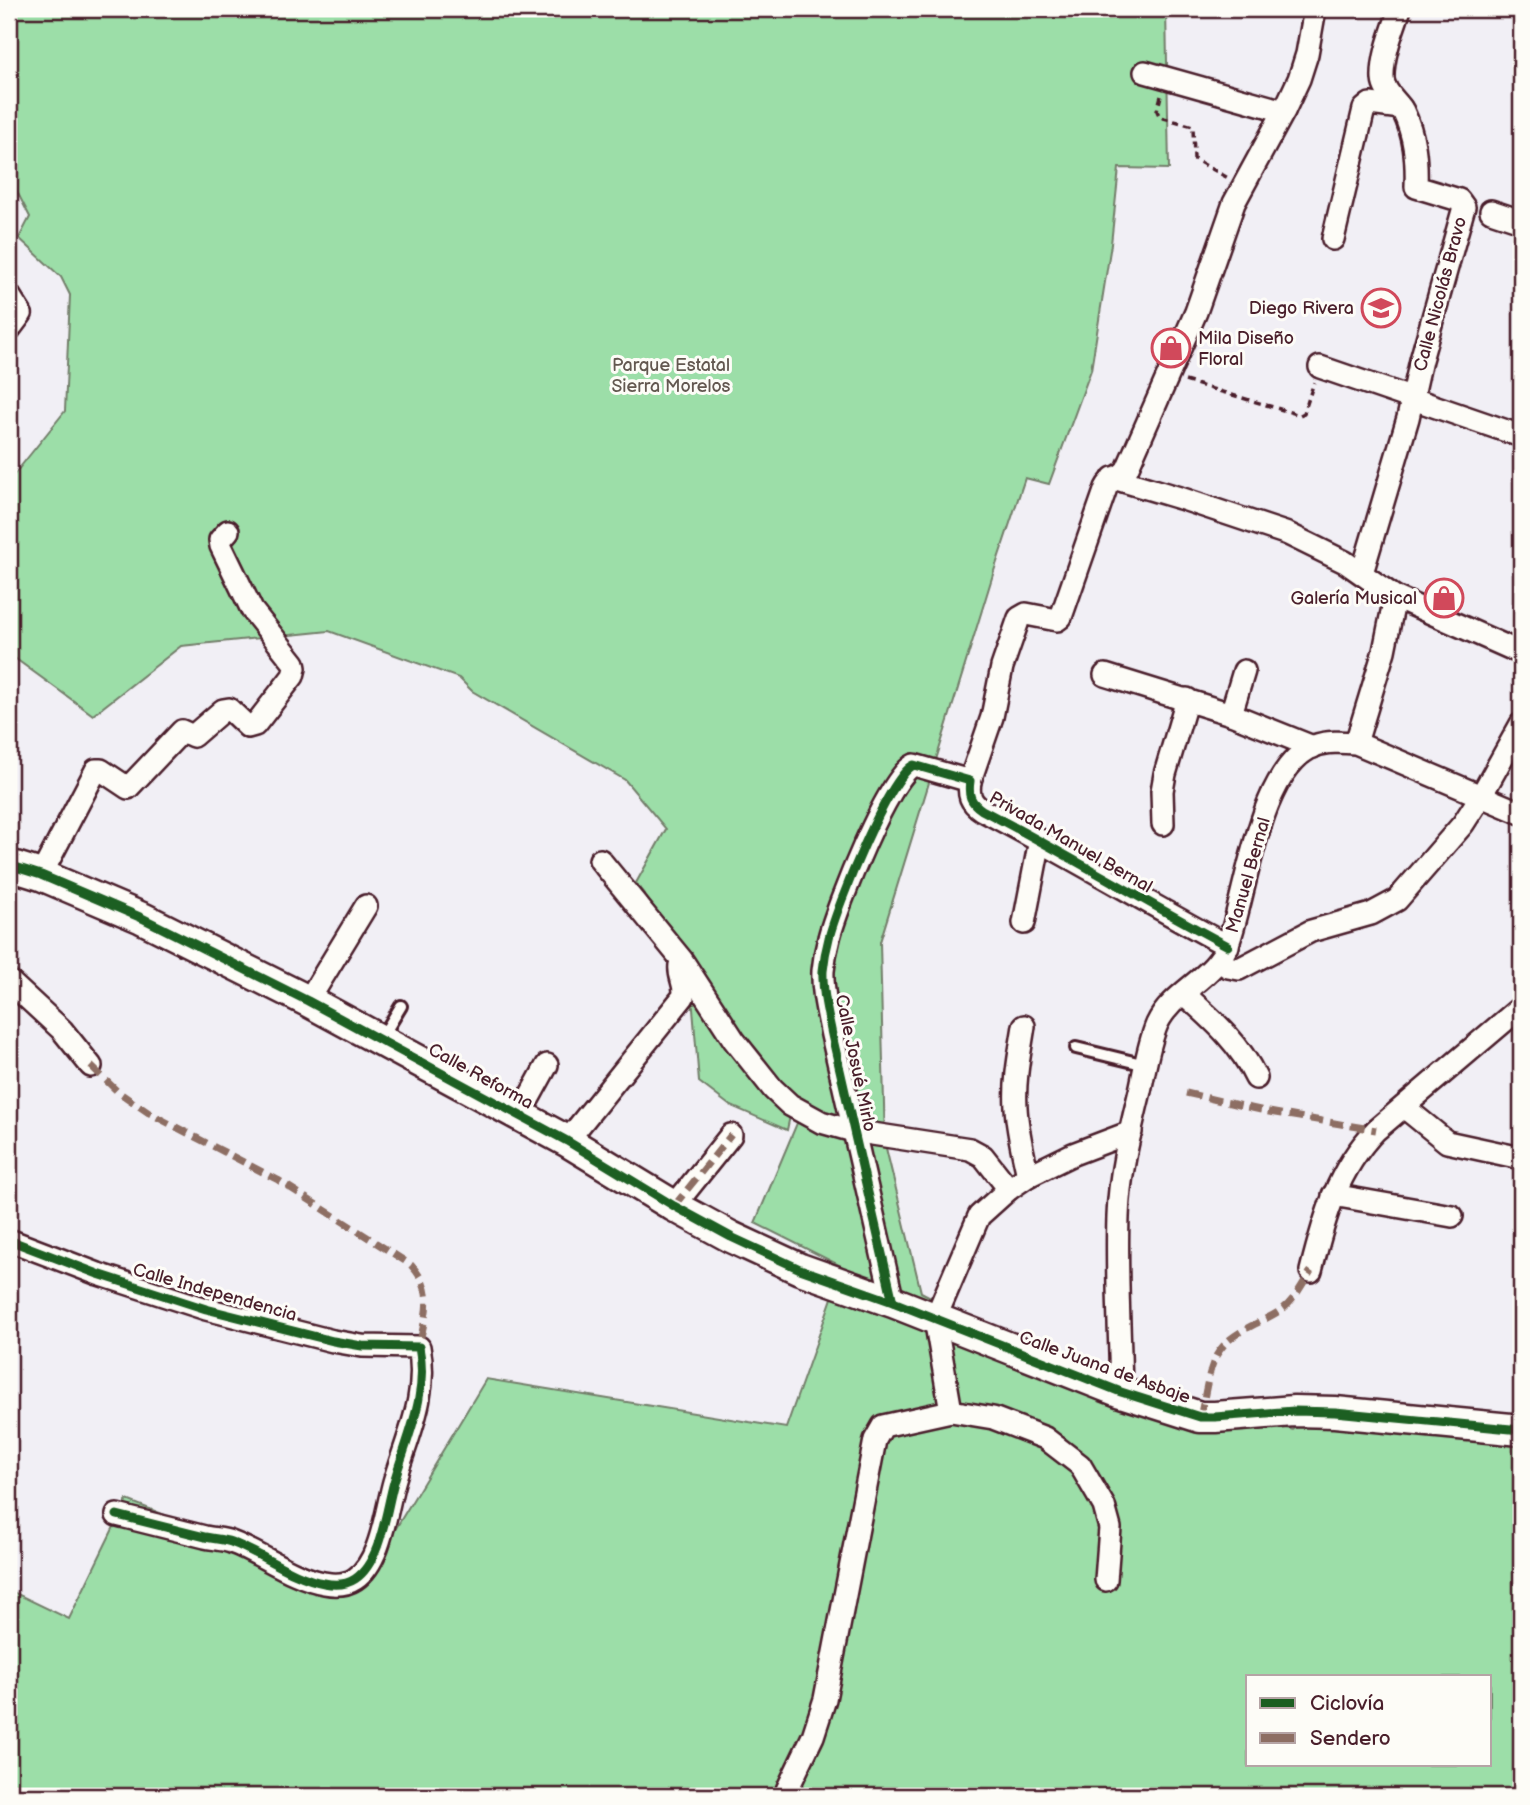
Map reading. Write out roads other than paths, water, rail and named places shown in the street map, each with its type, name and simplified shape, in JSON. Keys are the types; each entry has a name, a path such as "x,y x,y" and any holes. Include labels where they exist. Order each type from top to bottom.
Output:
{"street":[{"path":"970,781 992,717 1002,667 1019,618 1026,614 1057,620 1061,617 1106,488 1113,478 1120,476 1127,469 1196,312 1242,185 1284,111 1307,54 1315,9"},
{"name":"Calle Nicolás Bravo","path":"1362,573 1413,398 1464,207 1459,200 1416,187 1417,154 1401,108 1388,93 1383,80 1390,39 1400,9"},
{"path":"1155,74 1284,111"},
{"path":"1333,239 1364,109 1370,104 1401,108"},
{"path":"1491,211 1521,220"},
{"path":"9,330 20,316 15,304"},
{"path":"1320,367 1521,436"},
{"path":"1113,478 1288,534 1324,550 1395,597 1521,653"},
{"path":"41,876 93,772 101,770 128,788 182,731 193,736 223,710 229,709 248,727 252,727 292,676 295,668 252,610 221,546 220,540 228,531"},
{"path":"1356,743 1384,651 1395,597"},
{"path":"1231,713 1244,671"},
{"path":"1105,675 1231,713 1312,747 1340,742 1356,743 1521,813"},
{"path":"1163,824 1162,792 1165,774 1187,699"},
{"path":"1481,796 1521,724"},
{"name":"Manuel Bernal","path":"1224,953 1259,828 1282,778 1296,758 1312,747"},
{"name":"Privada Manuel Bernal","path":"914,765 970,781 970,797 974,804 1157,909 1224,953 1227,967 1239,970 1311,931 1384,909 1404,894 1446,845 1481,796"},
{"name":"Calle Josué Mirlo","path":"893,1302 853,1132 825,999 823,971 836,914 878,817 901,774 914,765"},
{"path":"1024,923 1040,840"},
{"path":"600,860 682,960 734,1040 790,1105 806,1116 853,1132 909,1138 978,1152 1009,1189"},
{"name":"Calle Reforma","path":"9,865 142,918 308,1001 567,1141 731,1237 800,1269 935,1319"},
{"path":"308,1001 366,906"},
{"path":"1121,1392 1118,1215 1130,1132 1159,1021 1166,1010 1224,953"},
{"path":"567,1141 683,997 685,988 679,973 682,960"},
{"path":"9,981 62,1030 91,1066"},
{"path":"1184,994 1229,1035 1256,1078"},
{"path":"1311,1271 1333,1195 1361,1146 1404,1107 1518,1017"},
{"path":"1024,1026 1015,1104 1017,1128 1028,1176"},
{"path":"519,1116 547,1065"},
{"path":"1404,1107 1447,1142 1521,1158"},
{"path":"951,1411 935,1319 975,1224 985,1209 1028,1176 1073,1154 1130,1132"},
{"path":"674,1206 731,1135"},
{"path":"1333,1195 1452,1216"},
{"name":"Calle Independencia","path":"9,1240 98,1274 219,1312 333,1341 362,1346 419,1347 423,1380 410,1434 394,1480 378,1542 363,1572 353,1581 341,1585 311,1580 250,1549 227,1541 117,1515"},
{"name":"Calle Juana de Asbaje","path":"935,1319 1121,1392 1199,1417 1294,1411 1335,1412 1521,1430"},
{"path":"787,1790 813,1736 825,1699 878,1432 883,1426 891,1422 951,1411 993,1418 1045,1438 1080,1465 1104,1506 1110,1528 1106,1580"}],"lane":[{"path":"381,1039 401,1006"},
{"path":"1076,1048 1146,1065"}],"place":[{"name":"Diego Rivera","path":"1381,308"},
{"name":"Mila Diseño Floral","path":"1171,348"},
{"name":"Galería Musical","path":"1444,598"}],"park label":[{"name":"Parque Estatal Sierra Morelos","path":"671,375"}]}
